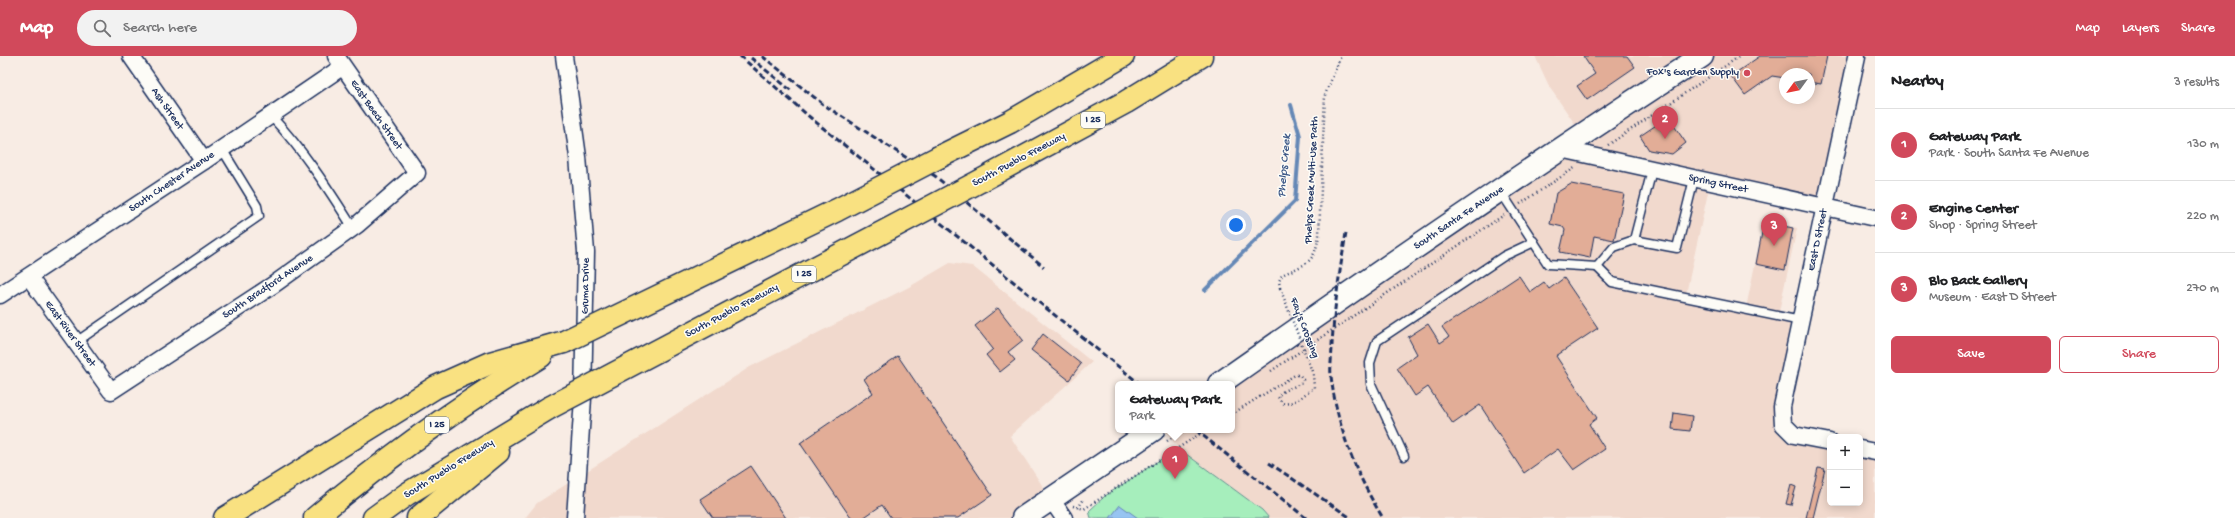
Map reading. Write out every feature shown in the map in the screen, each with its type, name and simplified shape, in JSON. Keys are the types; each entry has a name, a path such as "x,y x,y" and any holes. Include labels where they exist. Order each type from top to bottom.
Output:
{"highway":[{"name":"I 25","path":"315,518 398,452 490,388 564,342 837,210 1010,122 1123,56"},
{"name":"South Pueblo Freeway","path":"374,518 407,494 549,408 982,180 1126,102 1201,56"},
{"path":"225,518 436,387 490,363 564,342"},
{"path":"418,518 549,408"}],"main road":[{"name":"South Santa Fe Avenue","path":"1223,381 1354,289 1702,56"},
{"path":"1023,518 1149,433"}],"street":[{"name":"Ash Street","path":"131,56 204,161"},
{"name":"Gruma Drive","path":"564,56 578,157 586,252 583,398 576,518"},
{"name":"East D Street","path":"1827,441 1794,435 1783,424 1782,407 1857,56"},
{"name":"South Chester Avenue","path":"0,295 29,278 271,116 339,61"},
{"name":"East Beech Street","path":"339,61 417,173"},
{"name":"Spring Street","path":"1561,150 1875,218"},
{"name":"South Bradford Avenue","path":"111,391 273,285 353,228 417,173"},
{"name":"East River Street","path":"29,278 111,391"},
{"path":"1863,450 1875,452"},
{"path":"1051,500 1064,518"}],"lane":[{"path":"271,116 293,140 319,173 353,228"},
{"path":"76,342 259,216 257,206 222,149"},
{"path":"1634,240 1652,170"},
{"path":"1597,267 1614,247 1634,240 1676,248 1694,179"},
{"path":"1500,191 1548,264 1597,267 1612,282 1801,321"},
{"path":"1404,456 1370,384 1370,363 1377,342 1504,256 1534,242"}],"path":[{"name":"Phelps Creek Multi-Use Path","path":"1280,288 1279,282 1282,275 1310,262 1316,252 1319,235 1325,95 1341,56"},
{"path":"1266,374 1740,56"},
{"name":"Fay's Crossing","path":"1235,412 1295,375 1300,375 1303,380 1300,384 1280,392 1278,397 1282,403 1287,404 1293,402 1314,388 1313,374 1280,288"},
{"path":"1051,500 1084,509 1201,433"}],"shaded area":[{"path":"1535,56 1857,56 1825,208 1710,183 1686,294 1746,308 1764,221 1797,228 1778,316 1800,322 1783,424 1827,441 1827,506 1863,506 1863,450 1875,452 1875,518 1269,518 1262,510 1178,448 1167,433 1235,433 1235,382 1582,134 1550,88"},
{"path":"950,263 972,266 1092,362 1010,436 1051,499 1023,518 525,518 537,503 750,367 909,287"}],"green space":[{"path":"1178,448 1262,510 1269,518 1091,518 1089,511 1105,496"}],"water":[{"path":"1120,505 1138,518 1110,518"}],"building":[{"path":"1583,56 1627,56 1635,67 1587,100 1577,86 1595,74"},
{"path":"1760,56 1827,56 1821,84 1815,83 1815,68 1779,68 1779,77 1772,76 1745,95 1731,76"},
{"path":"1668,117 1686,143 1672,154 1649,150 1640,136"},
{"path":"1571,184 1624,194 1614,240 1594,236 1590,258 1560,252 1565,230 1563,227 1550,224 1556,193"},
{"path":"1764,222 1793,228 1785,270 1756,264"},
{"path":"1519,276 1530,292 1544,282 1549,289 1564,278 1598,328 1556,356 1597,418 1589,424 1605,449 1574,470 1558,449 1524,473 1480,405 1453,424 1428,387 1415,396 1397,368 1417,354 1408,337 1428,324 1440,343 1449,337 1442,327"},
{"path":"998,308 1023,340 1008,352 1015,360 1000,372 986,355 993,349 975,326"},
{"path":"1043,334 1081,364 1069,380 1031,350"},
{"path":"898,356 992,495 958,518 891,518 882,505 863,518 851,518 800,443 873,393 864,379"},
{"path":"1674,413 1692,416 1690,431 1672,429"},
{"path":"751,466 786,518 713,518 700,499"},
{"path":"1818,468 1825,469 1813,518 1806,518"},
{"path":"1791,485 1796,487 1791,505 1786,504"}],"waterway":[{"name":"Phelps Creek","path":"1205,290 1295,201 1300,136 1291,105"}],"railway":[{"path":"740,56 812,119 1136,381"},
{"path":"762,56 824,105 935,176 1044,267"},
{"path":"751,58 793,92"},
{"path":"1346,233 1334,317 1331,376 1338,414 1349,450 1364,485 1383,518"},
{"path":"1200,433 1306,518"},
{"path":"1269,463 1351,518"}],"place":[{"name":"Fox's Garden Supply","path":"1747,73"},
{"name":"Engine Center","path":"1665,139"},
{"name":"Blo Back Gallery","path":"1774,246"},
{"name":"Gateway Park","path":"1175,479"}]}
